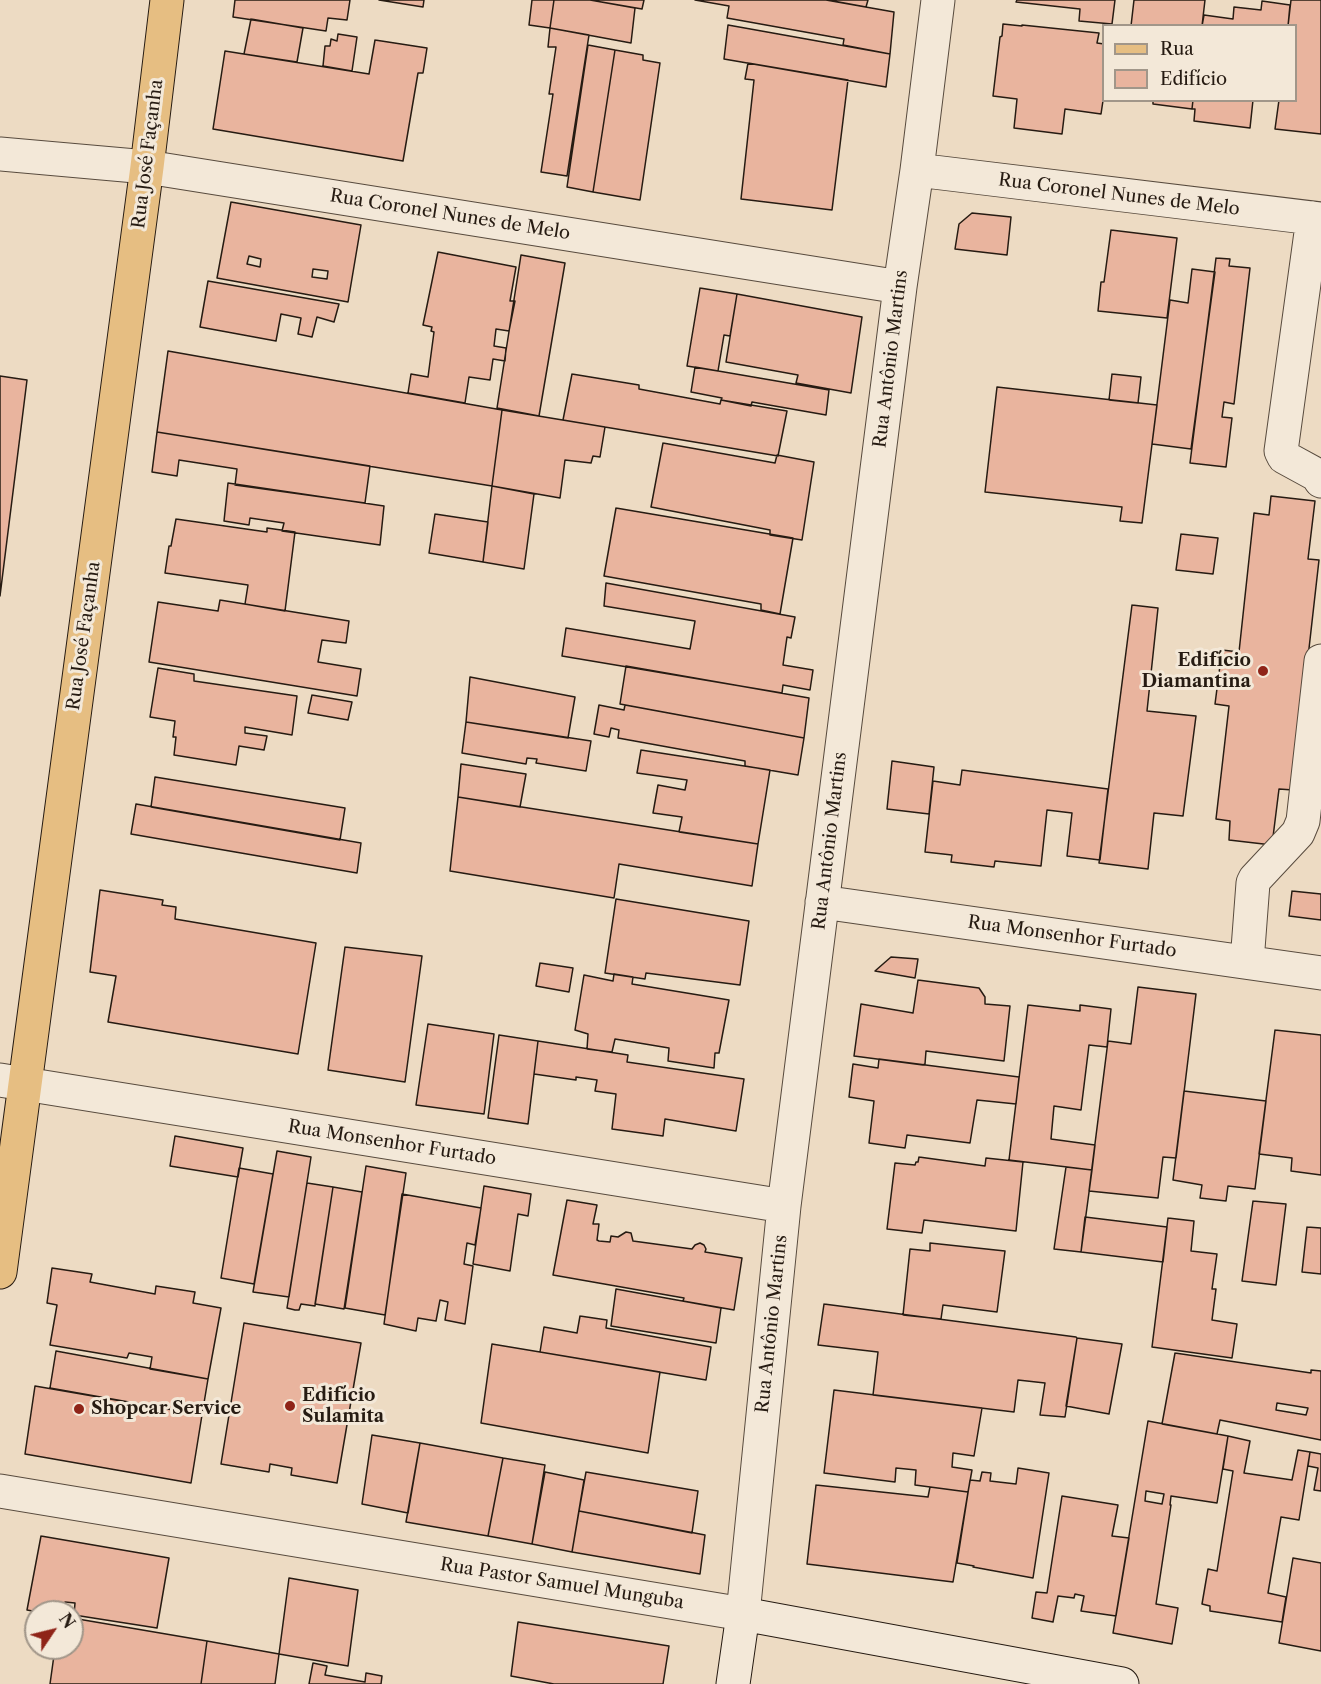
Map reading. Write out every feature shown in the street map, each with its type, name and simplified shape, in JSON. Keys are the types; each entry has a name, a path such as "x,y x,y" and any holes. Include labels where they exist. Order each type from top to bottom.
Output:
{"main road":[{"name":"Rua José Façanha","path":"0,1272 12,1082 147,167 167,0"}],"street":[{"name":"Rua Antônio Martins","path":"733,1684 743,1614 784,1206 938,0"},
{"name":"Rua Coronel Nunes de Melo","path":"0,154 147,167 900,287"},
{"name":"Rua Coronel Nunes de Melo","path":"916,170 1317,219"},
{"path":"1317,219 1281,451 1284,457 1317,475 1321,481"},
{"path":"1246,962 1253,883 1298,833 1303,821 1321,661"},
{"name":"Rua Monsenhor Furtado","path":"822,902 1321,973"},
{"name":"Rua Monsenhor Furtado","path":"12,1082 784,1206"},
{"name":"Rua Pastor Samuel Munguba","path":"0,1491 743,1614 1122,1684"}],"building":[{"path":"235,0 350,0 347,20 328,18 326,31 233,17"},
{"path":"379,0 424,0 423,7"},
{"path":"532,0 554,0 550,28 529,25"},
{"path":"554,0 590,0 635,8 631,43 550,28"},
{"path":"590,0 644,0 642,9"},
{"path":"695,0 826,0 894,12 890,54 843,45 844,39 727,18 729,6"},
{"path":"828,0 868,0 866,7"},
{"path":"1017,0 1115,0 1112,24 1079,21 1080,9 1016,2"},
{"path":"1134,0 1205,0 1202,24 1131,24"},
{"path":"1291,0 1321,0 1321,134 1275,129 1279,102 1297,102 1297,24 1288,24"},
{"path":"1262,1 1290,5 1288,24 1202,24 1204,15 1233,19 1234,7 1261,10"},
{"path":"251,19 303,28 297,62 244,54"},
{"path":"1003,24 1099,33 1097,43 1102,44 1101,114 1065,109 1062,134 1014,128 1017,99 993,96 1000,37"},
{"path":"728,25 890,54 886,87 724,59"},
{"path":"550,28 589,35 567,176 541,172 553,94 549,94 556,47 548,47"},
{"path":"338,34 357,37 352,71 323,66 325,46 330,46 331,39 337,41"},
{"path":"375,40 427,48 423,73 418,73 403,161 213,129 225,51 369,74"},
{"path":"588,45 615,50 593,192 567,187"},
{"path":"615,50 643,55 643,60 660,63 640,200 593,192"},
{"path":"748,63 848,80 832,210 741,199 754,80 745,79"},
{"path":"1153,102 1193,102 1192,109 1153,104"},
{"path":"1193,102 1253,102 1250,128 1194,121 1195,109 1192,109"},
{"path":"231,202 361,225 348,302 217,278","holes":["249,256 261,259 260,267 247,264","313,269 328,271 327,279 312,277"]},
{"path":"972,213 1011,217 1007,255 955,249 959,224"},
{"path":"1111,230 1177,238 1167,318 1098,311"},
{"path":"438,252 516,267 510,301 515,301 509,331 496,329 494,346 506,348 505,361 493,359 490,380 469,377 465,403 408,393 411,374 428,377 434,332 431,331 432,327 423,325"},
{"path":"521,255 565,263 539,416 497,408"},
{"path":"1216,258 1230,259 1229,266 1250,268 1234,404 1224,402 1222,417 1232,418 1226,467 1190,463"},
{"path":"1192,269 1215,272 1191,449 1152,444 1170,300 1188,303"},
{"path":"208,281 339,304 334,322 317,317 312,337 298,334 301,318 281,314 276,341 200,327"},
{"path":"700,288 737,294 730,336 724,335 718,371 687,366"},
{"path":"737,294 862,317 851,393 796,383 798,375 726,362"},
{"path":"168,351 502,410 492,486 157,432"},
{"path":"695,367 829,390 826,415 752,402 751,406 691,392"},
{"path":"572,374 639,385 639,389 720,404 721,400 787,411 778,456 563,420"},
{"path":"1112,374 1141,377 1138,403 1109,400"},
{"path":"0,376 27,380 0,596"},
{"path":"997,387 1157,405 1142,523 1120,521 1122,507 985,492"},
{"path":"502,410 605,427 600,457 593,456 591,463 565,460 560,498 492,486"},
{"path":"157,432 370,466 365,503 235,485 237,469 179,460 177,476 152,472"},
{"path":"663,443 775,463 777,455 814,462 802,540 770,535 770,530 651,507"},
{"path":"228,483 384,506 380,545 282,531 284,523 250,518 249,525 224,521"},
{"path":"492,486 534,494 524,569 483,562"},
{"name":"Edifício Diamantina","path":"1271,496 1315,501 1308,559 1319,560 1293,790 1279,789 1272,845 1229,840 1230,821 1216,819 1229,706 1215,704 1222,650 1239,652 1254,513 1269,515"},
{"path":"616,508 793,538 780,614 761,610 761,604 604,576"},
{"path":"435,514 488,522 483,562 429,553"},
{"path":"176,519 267,532 267,528 295,532 285,611 245,604 248,585 165,573"},
{"path":"1181,534 1218,538 1213,574 1176,570"},
{"path":"606,583 795,617 791,638 787,637 783,665 813,670 810,690 783,685 782,693 562,656 566,628 690,649 695,621 604,606"},
{"path":"220,600 349,621 346,643 322,640 318,662 361,669 357,696 149,662 158,602 218,611"},
{"path":"1132,605 1158,608 1147,711 1196,716 1183,816 1154,813 1148,869 1099,863"},
{"path":"626,666 809,698 804,738 620,704"},
{"path":"158,668 194,674 194,681 297,696 292,735 245,727 245,733 267,736 264,750 239,746 236,765 174,755 175,721 150,717"},
{"path":"470,677 575,697 568,738 466,722"},
{"path":"312,695 352,702 348,720 308,713"},
{"path":"599,705 624,710 625,705 804,738 798,775 745,766 745,761 618,738 619,730 611,728 609,737 594,734"},
{"path":"466,722 591,741 586,771 536,763 537,759 527,758 526,764 462,753"},
{"path":"641,750 770,770 758,844 679,832 682,817 653,813 658,785 685,790 687,780 637,773"},
{"path":"892,761 934,767 929,814 887,809"},
{"path":"461,764 526,774 520,807 458,797"},
{"path":"962,770 1108,789 1100,860 1067,856 1072,813 1047,810 1041,866 995,861 994,867 951,862 952,855 925,852 933,781 960,785"},
{"path":"155,777 345,808 340,840 151,807"},
{"path":"458,797 758,844 752,886 619,864 614,898 450,871"},
{"path":"136,804 361,843 357,873 131,834"},
{"path":"100,890 163,900 162,905 176,907 175,919 316,943 298,1054 108,1022 116,976 90,972"},
{"path":"1292,891 1321,894 1321,920 1289,916"},
{"path":"616,899 749,921 740,985 646,973 645,979 605,973"},
{"path":"345,947 422,956 405,1082 328,1070"},
{"path":"891,957 918,959 915,978 875,971"},
{"path":"540,963 573,968 569,992 536,986"},
{"path":"614,974 633,977 632,984 729,1000 719,1053 715,1053 714,1068 668,1061 669,1048 615,1039 612,1052 587,1049 588,1034 575,1030 584,975 613,981"},
{"path":"918,980 979,988 985,997 985,1004 1010,1006 1004,1061 926,1051 923,1065 854,1056 861,1004 913,1013"},
{"path":"1138,987 1196,994 1176,1158 1163,1157 1158,1198 1089,1191 1108,1041 1131,1044"},
{"path":"1028,1005 1080,1011 1080,1005 1111,1009 1107,1047 1089,1045 1081,1110 1054,1106 1051,1139 1095,1145 1092,1170 1009,1160"},
{"path":"428,1024 494,1034 484,1114 416,1105"},
{"path":"1275,1030 1321,1035 1321,1175 1291,1171 1292,1158 1259,1154"},
{"path":"499,1035 538,1041 528,1124 488,1118"},
{"path":"538,1041 628,1055 627,1062 744,1079 736,1131 665,1119 663,1136 612,1129 616,1094 595,1091 597,1080 576,1077 576,1080 534,1074"},
{"path":"879,1059 1019,1077 1016,1104 977,1100 970,1143 907,1135 905,1148 869,1143 874,1101 849,1097 853,1064 878,1068"},
{"path":"1184,1091 1266,1101 1255,1189 1228,1186 1226,1201 1200,1198 1202,1185 1173,1180"},
{"path":"175,1136 243,1148 238,1177 170,1166"},
{"path":"277,1151 311,1157 289,1297 253,1292"},
{"path":"919,1157 985,1166 986,1158 1023,1162 1016,1231 924,1220 922,1233 887,1229 895,1163 915,1165"},
{"path":"366,1166 406,1173 385,1315 345,1308"},
{"path":"1066,1167 1092,1170 1081,1252 1054,1249"},
{"path":"239,1168 273,1174 254,1284 221,1278"},
{"path":"307,1183 333,1187 315,1306 301,1304 299,1310 295,1310 287,1308"},
{"path":"484,1186 531,1194 528,1216 518,1214 510,1271 473,1264"},
{"path":"333,1187 362,1192 344,1309 315,1304"},
{"path":"402,1194 481,1208 475,1245 467,1243 464,1264 473,1266 465,1324 445,1320 448,1302 440,1300 436,1321 418,1318 416,1331 384,1324"},
{"path":"567,1200 597,1205 593,1224 599,1224 597,1240 599,1241 610,1242 611,1236 618,1237 626,1232 631,1233 633,1241 692,1249 700,1243 704,1245 705,1252 742,1258 734,1310 683,1301 684,1298 553,1275"},
{"path":"1253,1201 1286,1204 1276,1285 1242,1281"},
{"path":"1085,1217 1167,1227 1163,1262 1081,1252"},
{"path":"1168,1218 1194,1221 1191,1251 1217,1254 1212,1289 1216,1289 1212,1320 1237,1324 1232,1358 1152,1347"},
{"path":"1307,1227 1321,1228 1321,1274 1302,1272"},
{"path":"930,1243 1005,1251 997,1312 943,1305 941,1319 903,1315 910,1249 930,1251"},
{"path":"52,1268 92,1274 90,1282 155,1294 156,1286 195,1292 193,1303 221,1308 208,1379 150,1369 152,1357 129,1353 127,1358 50,1345 57,1305 47,1303"},
{"path":"616,1289 721,1308 716,1343 611,1326"},
{"path":"824,1304 1076,1337 1065,1417 1040,1415 1045,1383 1018,1380 1014,1412 873,1395 878,1352 818,1345"},
{"path":"580,1316 607,1320 606,1328 711,1347 706,1380 540,1352 544,1327 577,1333"},
{"name":"Edifício Sulamita","path":"244,1323 361,1343 337,1483 291,1475 292,1468 270,1464 269,1472 221,1464"},
{"path":"1077,1338 1122,1344 1109,1414 1066,1406"},
{"path":"492,1344 660,1372 648,1453 481,1423"},
{"path":"56,1351 208,1379 202,1415 50,1388"},
{"path":"1175,1353 1311,1373 1311,1370 1321,1371 1321,1440 1220,1420 1217,1434 1162,1424","holes":["1277,1403 1308,1408 1306,1415 1276,1410"]},
{"path":"35,1386 202,1415 191,1483 25,1454"},
{"path":"834,1390 982,1408 974,1456 953,1453 952,1467 972,1470 968,1492 915,1485 916,1470 896,1468 895,1482 824,1473"},
{"path":"1148,1421 1228,1436 1217,1503 1171,1496 1156,1604 1178,1608 1172,1644 1113,1633","holes":["1146,1491 1164,1494 1162,1504 1145,1501"]},
{"path":"372,1435 420,1443 408,1513 362,1504"},
{"path":"1228,1436 1250,1441 1244,1473 1292,1480 1298,1450 1310,1452 1299,1520 1281,1517 1268,1593 1286,1597 1282,1622 1210,1611 1210,1606 1202,1604 1208,1569 1217,1571 1233,1471 1223,1469"},
{"path":"420,1443 503,1458 488,1536 406,1522"},
{"path":"1310,1452 1321,1454 1321,1491 1314,1490 1318,1468 1308,1466"},
{"path":"503,1458 545,1465 532,1544 488,1536"},
{"path":"1018,1468 1049,1473 1033,1578 957,1563 970,1480 980,1481 982,1472 991,1473 990,1481 1016,1484"},
{"path":"545,1472 584,1480 572,1552 532,1544"},
{"path":"586,1472 698,1491 692,1533 579,1511"},
{"path":"816,1485 928,1497 930,1487 968,1492 953,1582 807,1564"},
{"path":"1062,1496 1118,1505 1112,1536 1129,1538 1116,1616 1081,1611 1084,1596 1075,1594 1074,1598 1058,1596 1053,1622 1032,1618 1036,1592 1047,1593"},
{"path":"579,1511 705,1535 700,1574 572,1552"},
{"path":"41,1536 169,1558 157,1628 84,1617 84,1600 29,1600"},
{"path":"1293,1558 1321,1563 1321,1651 1279,1643"},
{"path":"289,1578 358,1590 348,1666 279,1654"},
{"path":"84,1620 207,1641 201,1684 50,1684 53,1660 84,1660"},
{"path":"518,1622 669,1646 663,1684 554,1684 511,1676"},
{"path":"207,1641 279,1654 275,1684 201,1684"},
{"path":"313,1663 327,1666 325,1675 365,1682 366,1673 382,1676 381,1684 309,1684"}],"place":[{"name":"Edifício Diamantina","path":"1263,671"},
{"name":"Edifício Sulamita","path":"290,1406"},
{"name":"Shopcar Service","path":"79,1409"}]}
